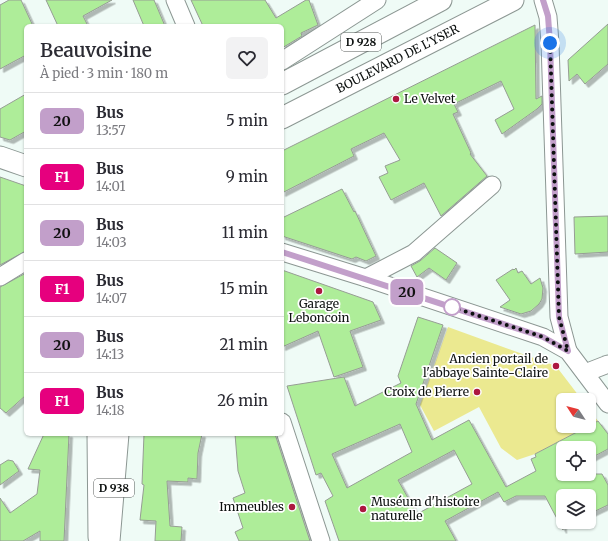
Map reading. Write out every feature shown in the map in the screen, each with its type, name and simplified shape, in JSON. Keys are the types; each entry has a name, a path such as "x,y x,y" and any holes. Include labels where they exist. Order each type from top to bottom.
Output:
{"main road":[{"name":"D 928","path":"284,83 441,0"},
{"name":"BOULEVARD DE L'YSER","path":"284,117 513,0"},
{"path":"0,157 24,165"},
{"name":"D 938","path":"98,436 99,541"},
{"name":"D 938","path":"109,541 118,436"}],"street":[{"path":"175,0 185,24"},
{"path":"284,60 377,0"},
{"path":"544,2 548,16 550,43 559,317 568,351 608,404"},
{"path":"366,278 414,253 492,185"},
{"path":"284,253 366,278 543,337 568,351"},
{"path":"0,277 24,262"},
{"path":"585,373 608,364"},
{"path":"284,428 321,541"}],"shaded area":[{"path":"448,327 556,366 577,393 556,393 556,433 575,433 560,441 556,441 556,443 535,454 517,460 501,448 479,407 434,431 420,405"}],"building":[{"path":"9,0 21,0 32,24 24,24 24,56 0,69 0,5"},
{"path":"46,0 112,0 83,16 87,24 57,24"},
{"path":"133,0 154,0 164,24 143,24"},
{"path":"191,0 265,0 276,18 306,0 309,0 318,25 301,33 302,36 284,47 284,24 202,24"},
{"path":"608,24 608,64 585,84 577,74 569,81 568,60"},
{"path":"535,25 536,99 542,96 542,104 502,134 495,120 514,109 501,81 454,104 458,112 453,114 471,153 470,154 487,176 441,216 424,183 391,200 379,177 388,173 385,166 400,160 384,133 351,149 354,156 284,192 284,150"},
{"path":"24,95 24,132 10,140 0,137 0,109"},
{"path":"0,177 24,185 24,252 0,265"},
{"path":"342,189 354,212 355,211 376,256 366,261 356,257 352,259 284,237 284,217"},
{"path":"608,216 608,252 575,254 574,217"},
{"path":"435,248 457,263 446,280 429,268 417,277 411,266 420,261"},
{"path":"516,268 518,273 522,271 531,284 540,278 543,288 542,299 539,304 531,311 521,314 500,307 510,300 496,280"},
{"path":"284,271 373,302 381,320 350,331 363,367 334,377 318,331 284,346"},
{"path":"24,274 24,397 6,413 0,408 0,287"},
{"path":"418,317 443,325 416,404 432,440 469,420 506,487 536,471 531,459 536,457 535,454 556,443 556,481 596,481 596,474 602,474 608,485 608,505 596,511 596,489 556,489 556,517 545,496 516,496 504,502 498,492 445,521 456,541 339,541 325,501 333,496 321,473 316,475 287,386 344,377 355,406 401,383 398,376","holes":["400,424 412,452 347,488 332,454","454,450 472,484 417,514 398,480"]},
{"path":"598,421 608,434 608,449 596,455 596,441 560,441 575,433 596,433 596,422"},
{"path":"43,436 69,436 64,541 40,541 40,531 23,541 0,541 0,498 10,513 37,494 40,470 28,469"},
{"path":"144,436 202,436 198,453 197,479 188,478 188,482 167,481 170,526 182,527 181,541 155,541 156,521 140,520 144,485 142,484"},
{"path":"235,436 276,436 310,541 239,541 235,532 243,528 233,498 245,493 238,471"},
{"path":"8,460 13,461 19,471 0,485 0,465"}],"bus line":[{"name":"20","path":"284,253 366,278 543,337 568,351 559,317 550,43 547,9 543,0"}],"place":[{"name":"Le Velvet","path":"396,99"},
{"name":"Garage Leboncoin","path":"319,291"},
{"name":"Ancien portail de l'abbaye Sainte-Claire","path":"556,366"},
{"name":"Croix de Pierre","path":"477,392"},
{"name":"Immeubles","path":"292,507"},
{"name":"Muséum d'histoire naturelle","path":"363,509"}],"route":[{"path":"452,307 543,337 568,351 559,317 550,43"}]}
